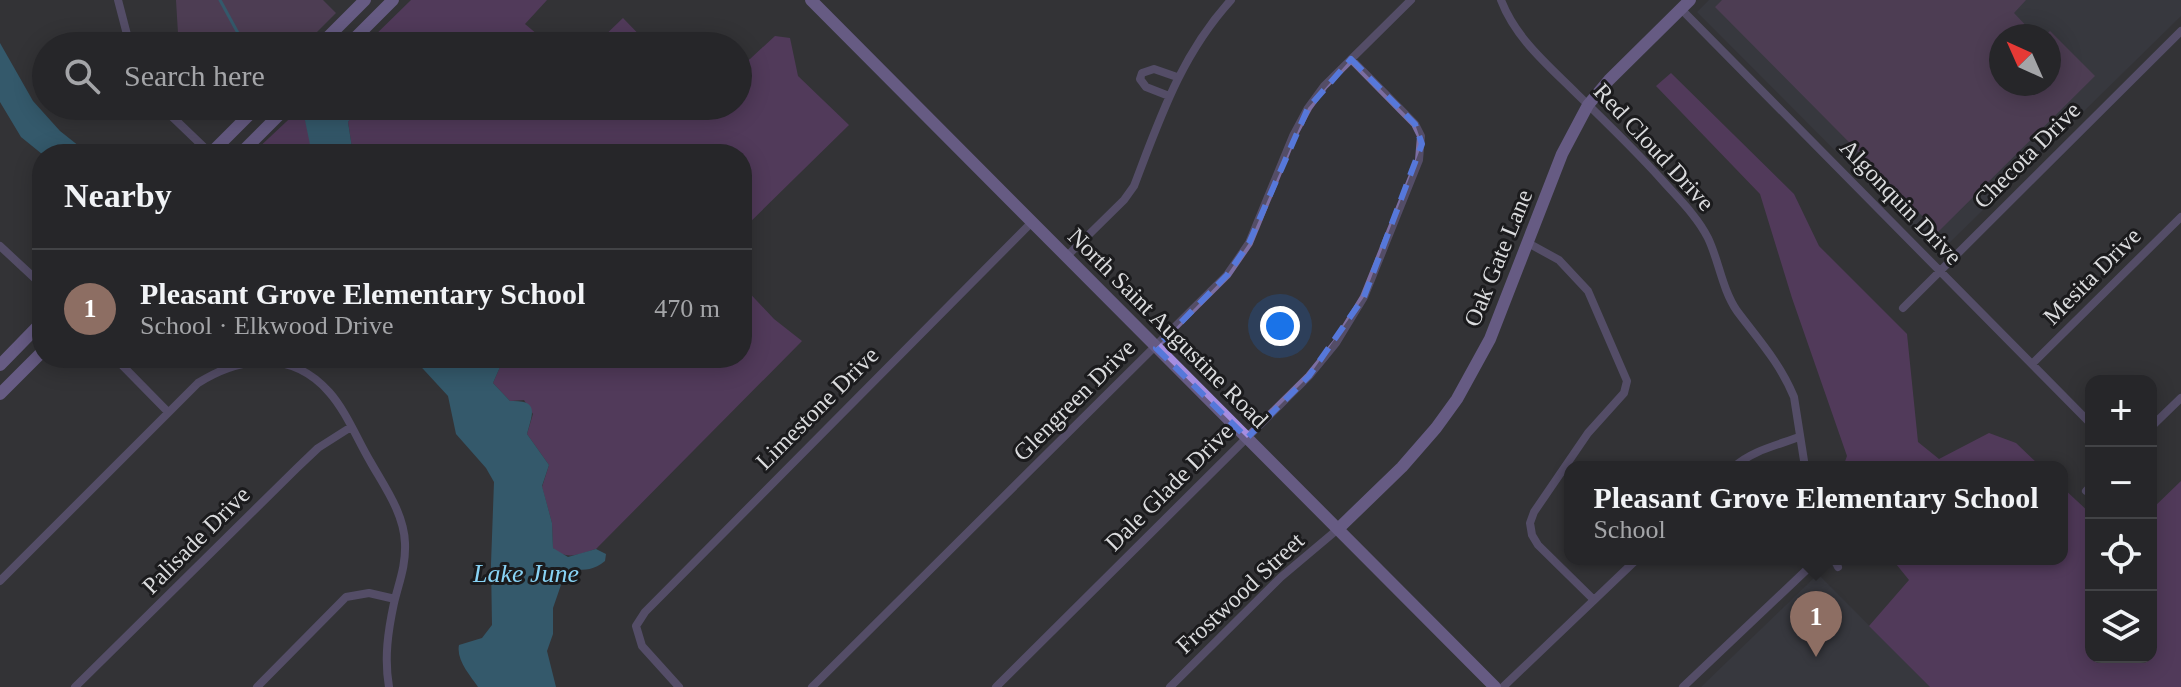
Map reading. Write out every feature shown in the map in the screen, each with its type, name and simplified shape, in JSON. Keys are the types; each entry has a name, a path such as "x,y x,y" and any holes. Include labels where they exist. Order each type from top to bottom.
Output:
{"street":[{"path":"118,0 126,32"},
{"path":"333,32 365,0"},
{"path":"361,32 393,0"},
{"name":"North Saint Augustine Road","path":"811,0 1495,687"},
{"path":"1066,257 1124,200 1134,186 1177,77 1208,27 1231,0"},
{"name":"Glengreen Drive","path":"812,687 1217,287 1249,243 1293,136 1324,86 1411,0"},
{"name":"Red Cloud Drive","path":"1501,0 1518,33 1661,179 1701,225 1709,239 1726,291 1768,349 1790,386 1804,461"},
{"name":"Oak Gate Lane","path":"1338,529 1402,467 1457,399 1490,339 1562,154 1588,105 1686,4"},
{"name":"Algonquin Drive","path":"1686,4 1939,270 2085,418"},
{"name":"Checota Drive","path":"1903,308 2181,31"},
{"name":"Dale Glade Drive","path":"996,687 1309,376 1336,343 1364,297 1419,160 1421,136 1415,124 1351,59"},
{"path":"1169,96 1146,87 1140,79 1142,73 1154,69 1177,77"},
{"path":"175,120 200,144"},
{"path":"220,144 244,120"},
{"path":"250,144 273,120"},
{"name":"Mesita Drive","path":"2032,364 2181,217"},
{"name":"Limestone Drive","path":"679,687 642,646 636,626 653,603 1032,222"},
{"path":"1528,243 1559,260 1588,291 1627,381 1624,393 1568,461"},
{"path":"0,246 32,276"},
{"path":"0,365 32,332"},
{"path":"0,394 32,362"},
{"path":"125,368 168,412"},
{"path":"0,581 198,383 227,368"},
{"path":"292,368 315,378 331,394 402,522 404,576 395,599 387,637 389,687"},
{"path":"2157,421 2181,398"},
{"name":"Palisade Drive","path":"75,687 318,448 351,427"},
{"path":"1744,461 1761,451 1799,437"},
{"path":"1564,467 1534,512 1530,523 1532,535 1538,545 1594,600"},
{"name":"Frostwood Street","path":"1170,687 1281,577 1338,529"},
{"path":"1503,687 1631,565"},
{"path":"1683,687 1812,565"},
{"path":"257,687 346,597 369,593 395,599"}],"highlighted area":[{"path":"1351,59 1415,124 1422,144 1364,297 1309,376 1247,438 1156,348 1227,275 1249,243 1308,108"}],"shaded area":[{"path":"176,0 323,0 336,13 317,32 178,32"},
{"path":"411,0 547,0 525,24 534,32 378,32"},
{"path":"1709,0 2181,0 2181,16 1938,254 1697,12"},
{"path":"1722,0 2026,0 2014,13 2025,24 1989,24 1989,96 2061,96 2061,42 2095,76 1938,232 1715,7"},
{"path":"623,18 636,32 608,32"},
{"path":"775,36 790,38 798,76 849,125 752,220 752,144 351,144 349,120 752,120 752,57"},
{"path":"1671,73 1794,194 1819,246 1907,334 1918,442 1939,459 1989,433 2016,443 2035,461 1845,461 1847,456 1792,298 1760,194 1656,86"},
{"path":"288,120 305,120 311,144 263,144"},
{"path":"752,296 774,319 802,341 596,549 573,555 553,548 552,523 542,487 549,465 527,434 533,414 524,400 510,401 493,383 500,368 752,368"},
{"path":"2181,481 2181,687 1930,687 1869,626 1909,580 1897,565 2068,565 2068,493 2085,508 2085,663 2157,663 2157,504"},
{"path":"1818,574 1930,687 1701,687"}],"water":[{"path":"0,43 32,99 32,120 50,120 76,144 32,146 21,137 0,102"},
{"path":"305,120 349,120 351,144 310,144"},
{"name":"Lake June","path":"422,368 500,368 493,383 510,401 530,405 532,414 527,434 549,465 542,486 552,523 553,548 568,557 596,549 606,554 601,564 590,569 572,570 562,582 553,608 553,634 547,651 556,687 478,687 462,662 459,645 482,638 492,625 494,482 486,468 456,434 448,396"}],"waterway":[{"path":"220,0 237,32"}],"place":[{"name":"Pleasant Grove Elementary School","path":"1816,657"}]}
